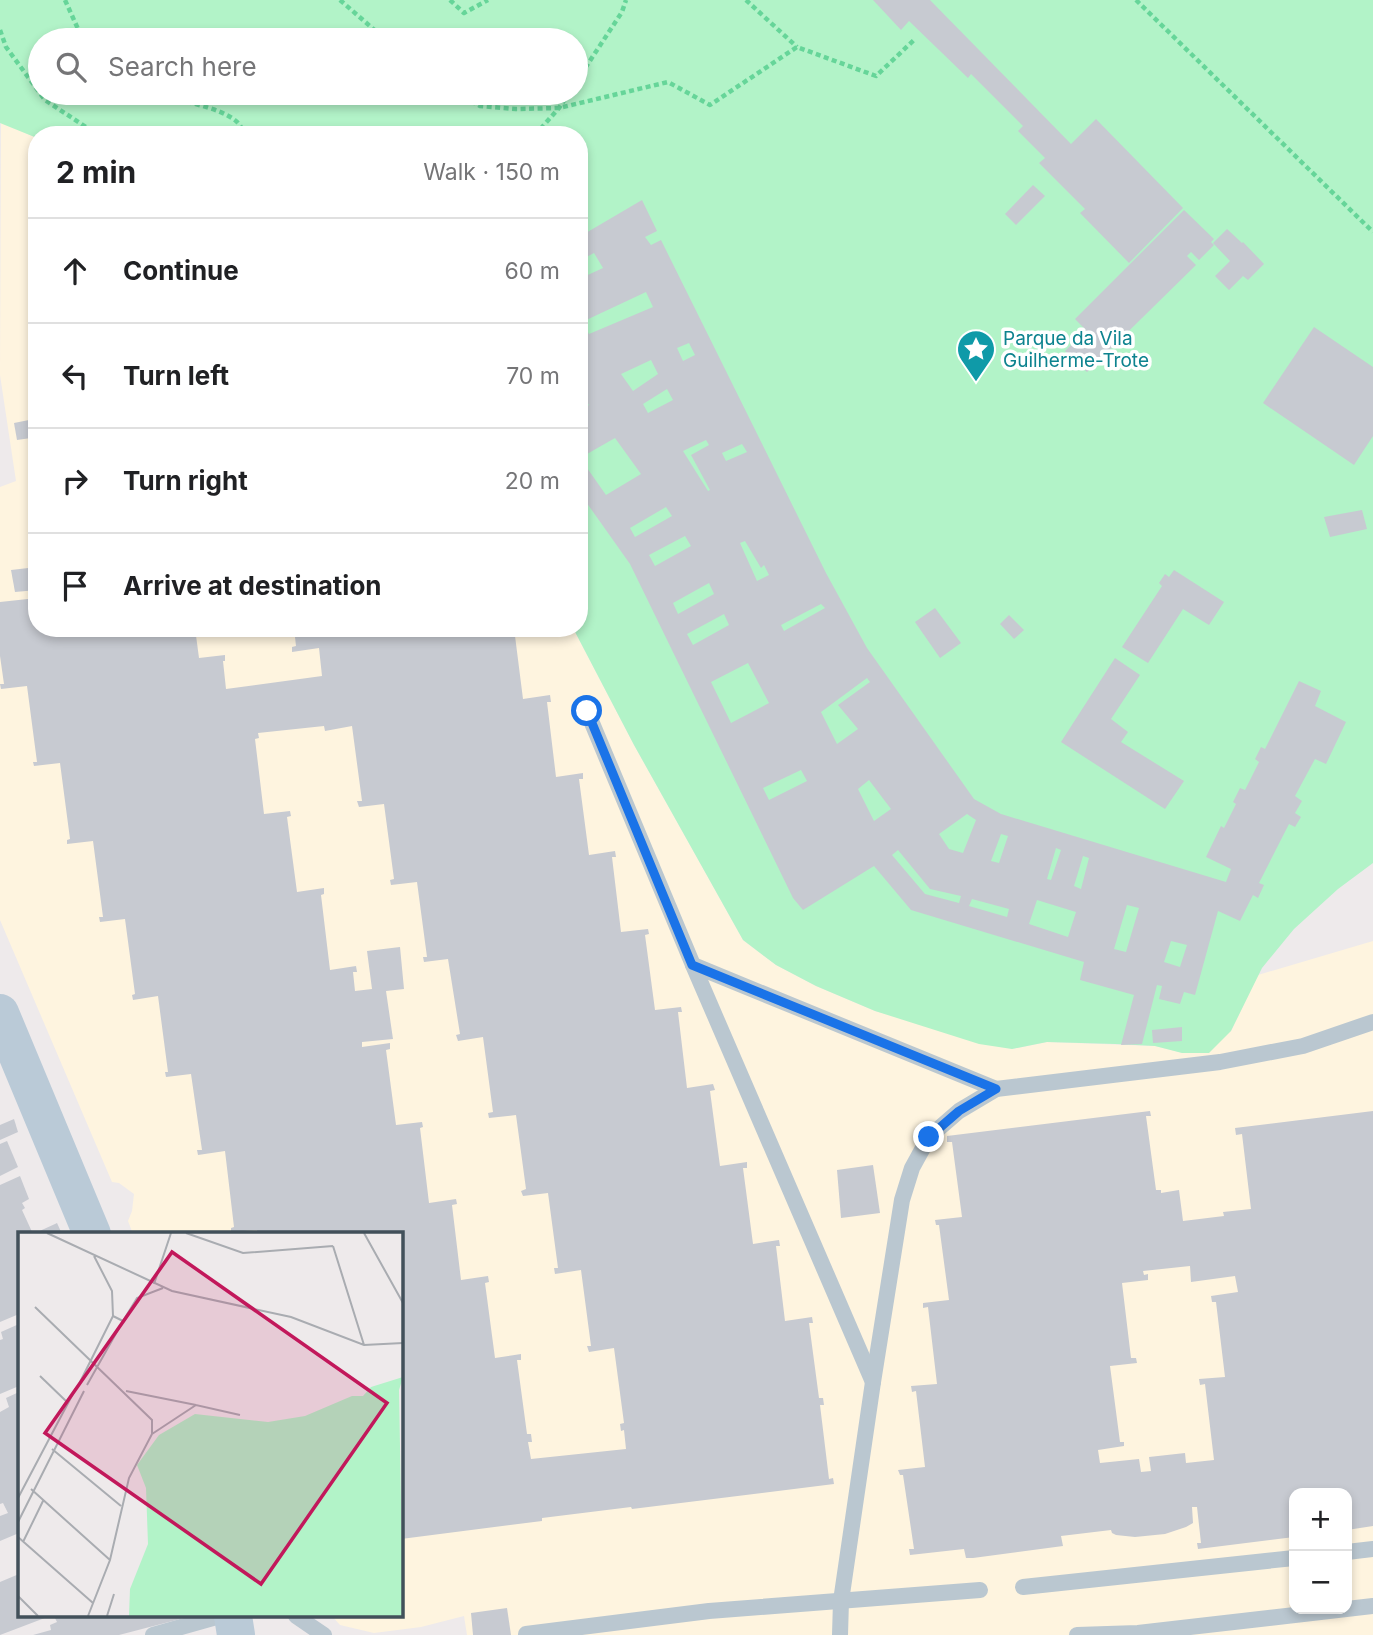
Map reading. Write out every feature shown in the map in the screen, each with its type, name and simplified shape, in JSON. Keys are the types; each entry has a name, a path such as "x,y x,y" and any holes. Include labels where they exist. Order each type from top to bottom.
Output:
{"main road":[{"path":"0,1013 91,1232"}],"lane":[{"path":"587,711 692,965 873,1382"},
{"path":"692,965 996,1089"},
{"path":"840,1635 841,1601 902,1200 912,1168 929,1137 959,1111 996,1089 1220,1062 1303,1046 1373,1023"},
{"path":"1352,1551 1373,1549"},
{"path":"1023,1587 1289,1559"},
{"path":"523,1635 709,1611 980,1590"},
{"path":"1077,1635 1138,1634 1373,1606"},
{"path":"153,1635 213,1618"},
{"path":"299,1618 324,1635"}],"path":[{"path":"65,0 78,28"},
{"path":"340,0 372,28"},
{"path":"450,0 464,13 488,0"},
{"path":"588,64 622,12 626,0"},
{"path":"746,0 797,47 876,76 914,40"},
{"path":"1136,0 1373,232"},
{"path":"0,30 6,47 28,77"},
{"path":"588,101 668,82 710,105 797,47"},
{"path":"53,105 84,126"},
{"path":"196,105 210,108 236,121 240,126"},
{"path":"478,105 516,109 572,105"},
{"path":"543,126 561,105"}],"shaded area":[{"path":"1,122 28,134 28,637 578,637 634,745 743,940 776,965 816,986 875,1011 1012,1049 1047,1042 1155,1046 1183,1053 1231,1031 1258,975 1373,941 1373,1635 467,1635 464,1616 421,1627 374,1633 340,1625 334,1618 402,1618 402,1232 132,1232 128,1221 134,1194 119,1183 112,1182 0,920 0,487 16,481 0,375"}],"green space":[{"name":"Parque da Vila Guilherme-Trote","path":"0,0 1373,0 1373,863 1338,889 1294,929 1262,968 1231,1031 1209,1053 1182,1053 1155,1046 1115,1044 1047,1042 1012,1049 979,1044 875,1011 816,986 776,965 743,940 634,745 578,637 588,637 588,126 28,126 28,134 0,123"}],"building":[{"path":"873,0 930,0 1071,144 1096,119 1183,208 1129,263 1080,213 1085,209 1039,163 1045,158 1018,131 1023,126 971,74 968,78 909,21 901,30"},
{"path":"1033,185 1045,196 1016,225 1005,214"},
{"path":"642,200 657,231 645,237 651,245 661,240 826,573 867,648 974,799 1001,814 1226,882 1231,869 1206,857 1221,826 1224,828 1236,804 1233,802 1240,788 1245,790 1259,762 1255,759 1261,747 1265,749 1299,681 1321,691 1315,706 1346,722 1326,764 1315,759 1295,796 1302,801 1295,813 1301,817 1295,827 1289,824 1259,883 1264,885 1258,898 1253,895 1240,921 1218,911 1195,995 1184,992 1180,1004 1159,999 1162,986 1157,985 1142,1044 1121,1045 1134,995 1080,980 1084,962 911,910 874,866 803,910 793,898 630,564 588,505 588,469 606,495 641,474 615,438 588,453 588,332 653,307 646,292 588,319 588,275 603,268 594,253 588,256 588,232","holes":["689,343 695,355 683,361 677,348","651,360 658,374 633,391 621,374","667,389 673,400 648,413 643,404","706,440 709,445 691,455 710,490 708,491 683,451","742,444 747,452 726,461 722,453","666,507 672,516 635,537 630,528","685,536 691,546 655,566 649,555","745,541 761,568 764,565 769,575 757,581 740,543","709,583 714,594 678,614 673,603","821,604 825,608 784,631 781,625","724,614 729,625 693,645 687,634","748,663 769,703 731,723 711,682","867,678 870,682 838,705 858,729 837,744 821,712","801,770 807,781 769,800 763,788","869,780 891,809 874,821 858,789","967,814 976,820 963,853 949,849 939,834","1001,834 1008,836 999,863 991,861","1056,848 1061,850 1051,880 1047,879","898,850 930,889 961,896 959,903 925,894 892,855","1083,856 1089,858 1081,889 1074,886","972,899 1009,909 1007,917 969,906","1037,900 1076,912 1068,937 1029,924","1127,905 1139,908 1126,952 1114,949","1171,941 1187,945 1180,967 1164,962"]},
{"path":"1184,210 1214,239 1211,242 1214,245 1199,260 1191,252 1187,256 1196,265 1087,372 1065,351 1086,330 1075,319"},
{"path":"1227,229 1264,264 1248,280 1243,276 1229,290 1215,276 1230,261 1213,243"},
{"path":"1314,327 1373,367 1373,436 1354,465 1263,403"},
{"path":"28,420 28,438 17,440 14,423"},
{"path":"1362,510 1367,529 1330,537 1324,517"},
{"path":"28,568 28,591 15,592 11,570"},
{"path":"1174,570 1224,602 1209,625 1183,609 1148,663 1122,647 1162,586 1159,583 1165,574 1169,577"},
{"path":"28,599 28,637 196,637 199,658 225,655 223,661 226,689 322,676 319,648 292,652 292,647 296,646 295,637 515,637 523,699 550,695 551,702 547,702 556,777 583,773 583,779 579,779 589,855 615,851 616,857 612,857 621,932 648,929 649,934 645,935 655,1010 681,1007 682,1012 678,1012 687,1088 713,1084 715,1090 710,1091 720,1166 747,1162 747,1168 743,1168 753,1244 779,1240 780,1246 776,1246 785,1321 812,1317 813,1323 809,1323 819,1398 823,1398 824,1405 820,1405 829,1479 833,1478 834,1484 542,1518 542,1521 402,1539 402,1232 231,1232 234,1227 225,1151 198,1155 197,1150 202,1150 191,1074 166,1077 165,1072 168,1072 158,996 133,1000 132,995 135,994 125,919 100,922 99,917 103,917 93,841 67,844 70,839 60,763 34,766 33,762 37,762 27,686 1,689 0,684 4,684 0,656 0,602","holes":["324,726 325,731 352,726 362,801 357,801 359,807 384,804 394,879 390,880 391,885 417,882 427,957 423,957 424,962 448,959 460,1034 456,1035 458,1041 483,1037 493,1112 488,1113 489,1118 516,1115 526,1189 521,1191 523,1196 548,1193 558,1268 554,1268 555,1274 581,1270 591,1346 587,1346 589,1352 614,1348 624,1423 620,1424 621,1431 624,1430 626,1449 531,1459 528,1442 532,1442 531,1434 527,1434 517,1360 521,1360 521,1354 495,1358 485,1283 489,1282 488,1276 461,1280 452,1205 457,1204 456,1199 429,1203 420,1128 423,1127 422,1122 396,1125 386,1050 390,1049 390,1043 362,1047 362,1042 393,1039 386,991 404,989 400,947 367,951 372,989 355,991 353,972 357,972 356,966 330,970 321,895 324,894 324,888 297,892 287,817 291,816 290,811 264,814 255,739 259,738 258,733"]},
{"path":"935,608 961,643 940,658 915,622"},
{"path":"1009,615 1024,630 1014,639 1000,624"},
{"path":"1115,658 1140,675 1111,719 1128,732 1121,742 1184,781 1165,809 1061,742"},
{"path":"1182,1027 1182,1041 1153,1043 1152,1030"},
{"path":"1150,1111 1151,1116 1146,1116 1156,1190 1161,1190 1161,1193 1179,1190 1183,1221 1224,1216 1223,1212 1251,1209 1242,1134 1236,1135 1235,1128 1373,1111 1373,1526 1352,1529 1352,1488 1289,1488 1289,1538 1198,1549 1197,1543 1201,1543 1197,1507 1192,1507 1193,1523 1165,1534 1135,1537 1116,1535 1111,1530 1061,1536 1063,1546 973,1558 966,1558 964,1549 910,1555 909,1549 914,1549 903,1475 900,1475 898,1470 925,1467 916,1391 912,1392 911,1386 937,1384 928,1307 923,1308 923,1303 949,1300 939,1225 936,1225 935,1220 962,1217 952,1142 947,1142 947,1136","holes":["1190,1266 1191,1282 1235,1276 1238,1292 1211,1296 1212,1302 1216,1302 1225,1377 1199,1379 1200,1385 1205,1384 1214,1460 1186,1463 1185,1453 1149,1457 1151,1471 1141,1472 1139,1459 1100,1463 1098,1450 1124,1446 1124,1442 1120,1442 1110,1366 1137,1363 1136,1358 1131,1358 1122,1283 1148,1280 1148,1274 1144,1275 1143,1271"]},
{"path":"14,1119 18,1132 0,1140 0,1125"},
{"path":"7,1141 18,1167 0,1176 0,1144"},
{"path":"873,1165 880,1213 841,1218 837,1170"},
{"path":"20,1176 29,1199 22,1203 25,1208 22,1210 32,1232 18,1232 18,1314 0,1322 0,1185"},
{"path":"57,1223 61,1232 37,1232"},
{"path":"18,1324 18,1386 0,1394 0,1340 3,1339 1,1332"},
{"path":"18,1392 18,1533 0,1541 0,1516 8,1513 3,1503 0,1504 0,1412 9,1407 6,1398"},
{"path":"18,1574 18,1618 45,1618 0,1635 0,1582"},
{"path":"507,1608 511,1635 473,1635 471,1613"},
{"path":"55,1618 184,1618 119,1635 33,1635 51,1630 50,1625 57,1622"}],"place":[{"name":"Parque da Vila Guilherme-Trote","path":"976,383"}],"route":[{"path":"587,711 692,965 996,1089 959,1111 929,1137"}]}
